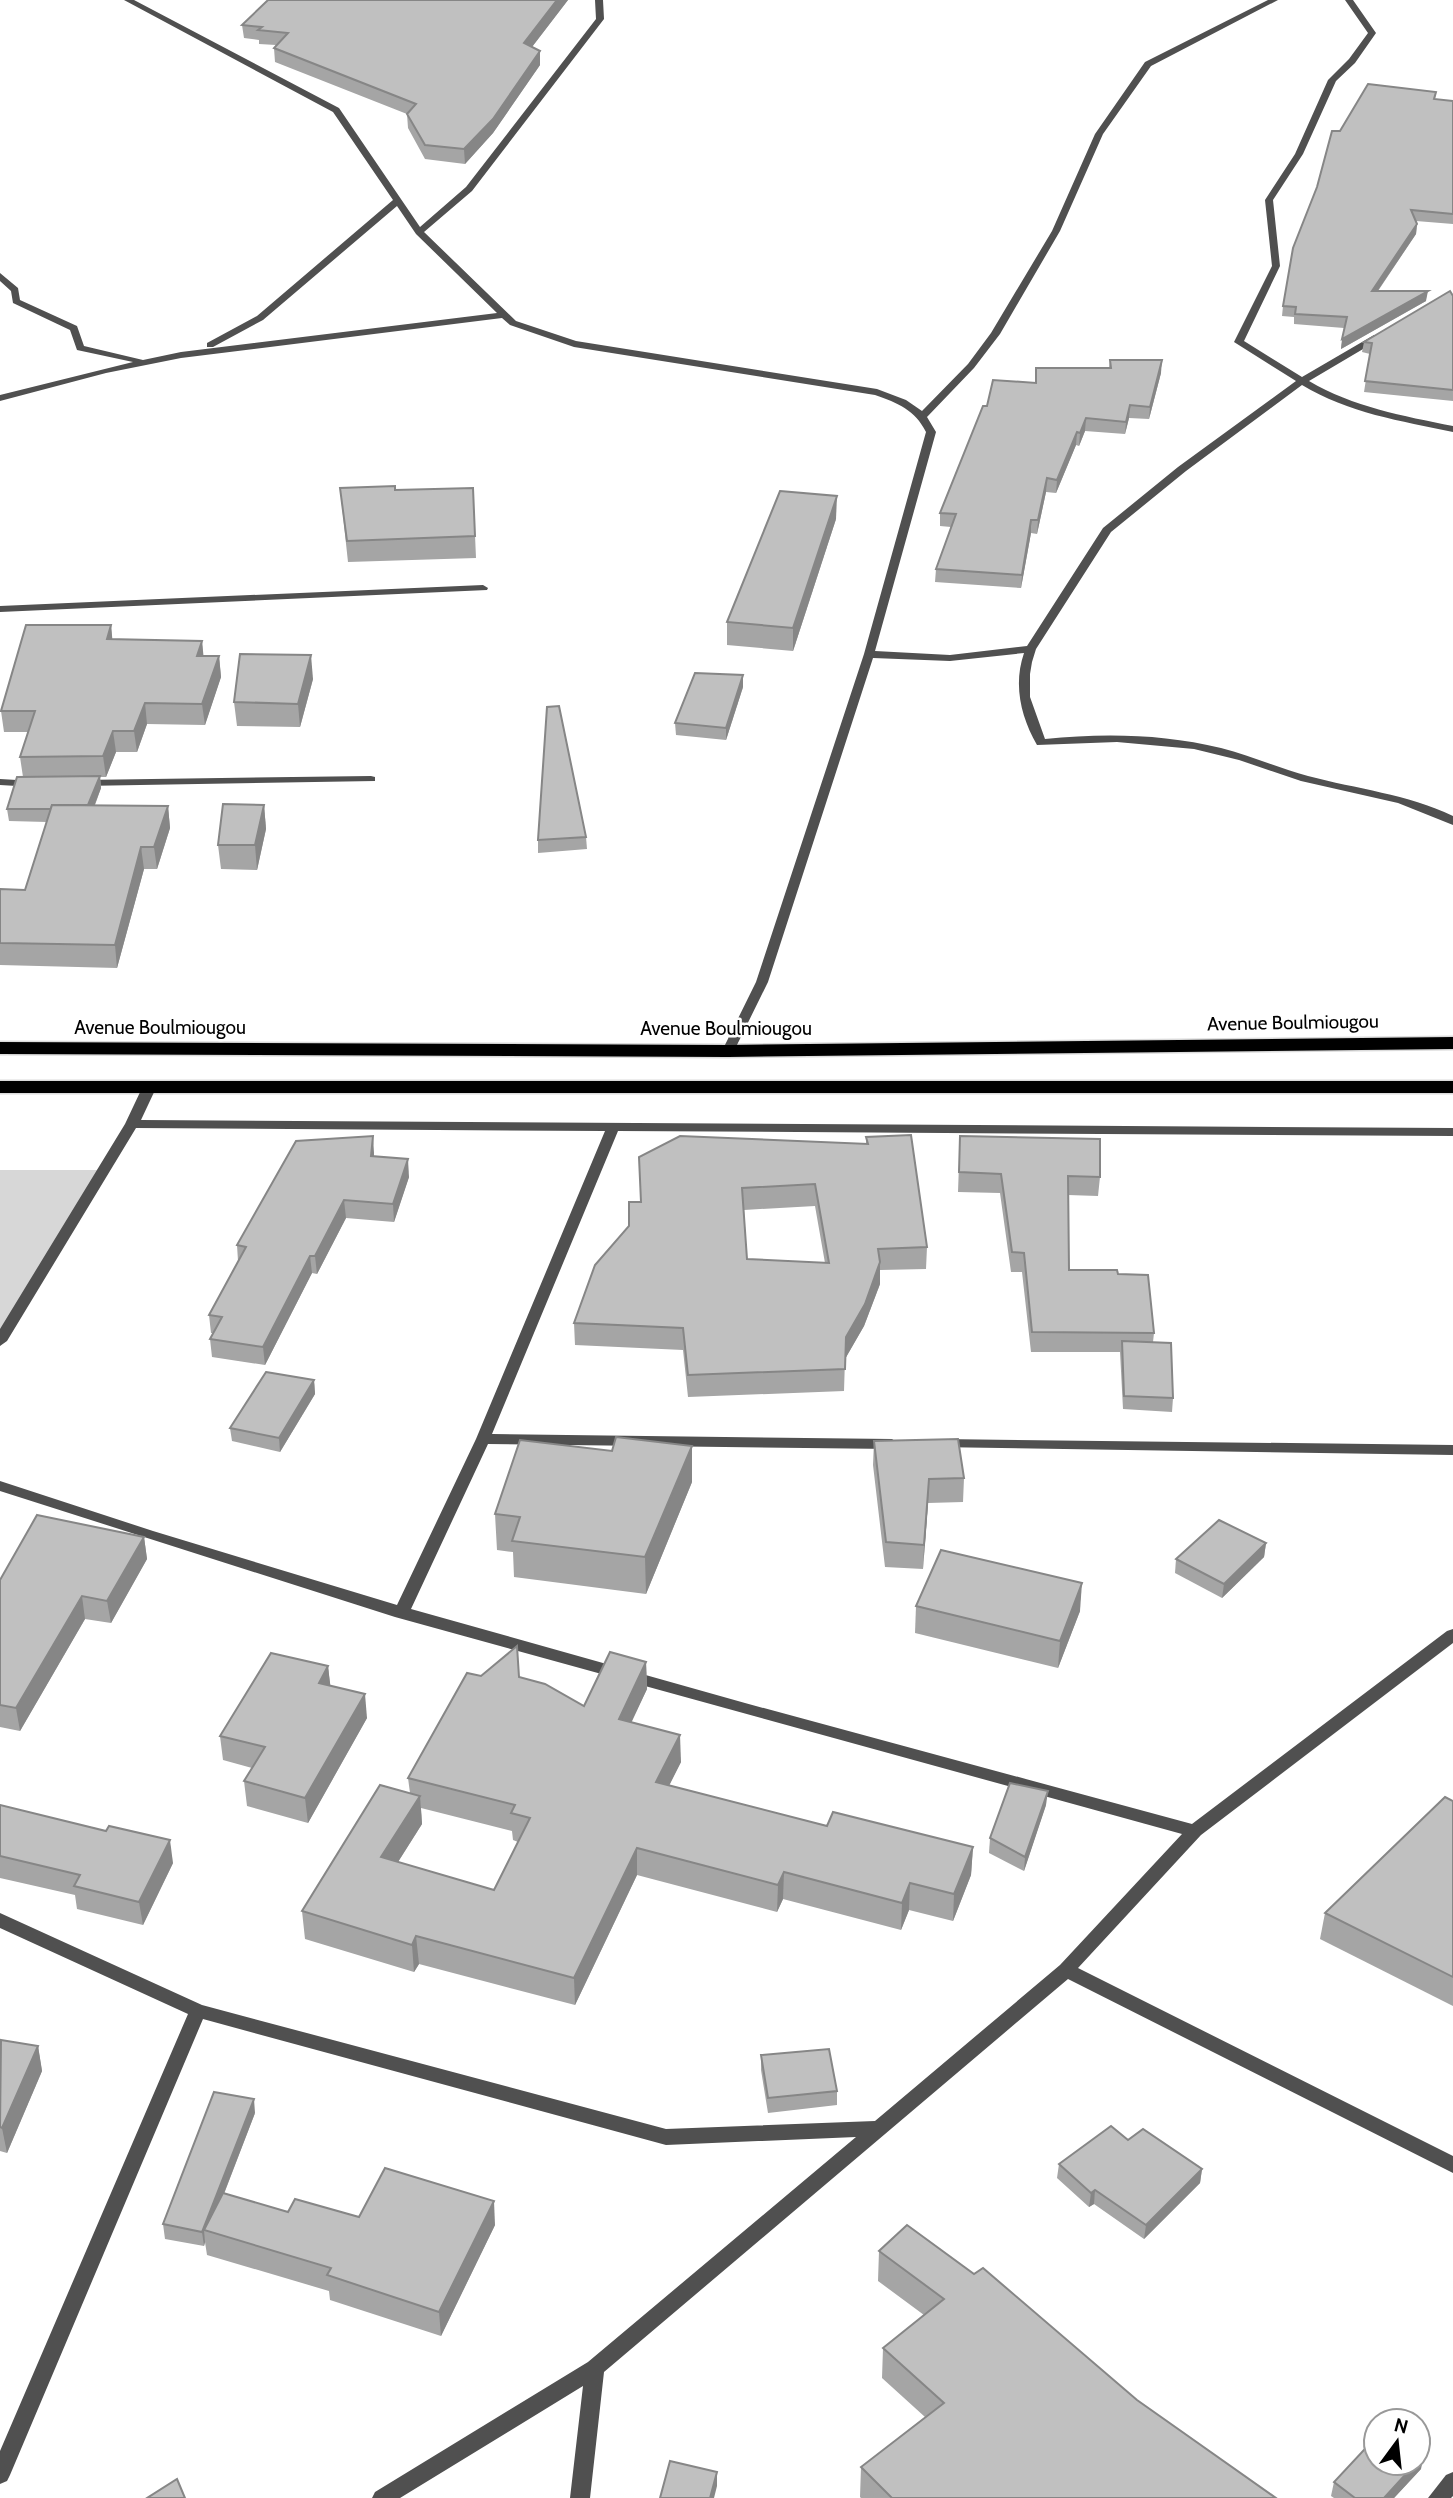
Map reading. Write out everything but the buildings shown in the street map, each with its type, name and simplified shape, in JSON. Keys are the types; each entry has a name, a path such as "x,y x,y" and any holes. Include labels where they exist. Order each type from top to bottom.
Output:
{"highway":[{"name":"Avenue Boulmiougou","path":"0,1048 728,1051 1453,1043"},
{"path":"0,1087 1453,1087"}],"street":[{"path":"128,0 337,110 379,171 396,202 419,232 513,323 574,344 877,392 908,403 923,416 931,432 869,654 762,982 728,1051"},
{"path":"419,232 469,190 600,19 599,0"},
{"path":"923,416 971,366 995,334 1056,231 1100,134 1148,64 1274,0"},
{"path":"1349,0 1372,33 1352,61 1332,80 1300,153 1269,200 1276,266 1239,342 1300,383 1329,397 1385,415 1453,429"},
{"path":"189,354 223,340 260,318 396,202"},
{"path":"0,276 15,290 16,301 74,328 80,348 145,361"},
{"path":"0,398 145,361 502,315"},
{"path":"1382,334 1300,383 1182,469 1107,530 1024,664 1025,711 1041,743 1075,738 1126,739 1185,745 1242,757 1315,782 1396,798 1453,821"},
{"path":"0,608 483,588"},
{"path":"869,654 950,658 1031,649"},
{"path":"68,783 371,779"},
{"path":"0,782 54,784"},
{"path":"0,1341 132,1124 149,1088"},
{"path":"132,1124 1453,1132"},
{"path":"401,1613 484,1439 613,1127"},
{"path":"484,1439 1453,1450"},
{"path":"0,1486 126,1529 401,1613 1195,1831"},
{"path":"382,2498 595,2368 1066,1970 1195,1831 1453,1635"},
{"path":"0,1920 198,2011 666,2137 881,2128"},
{"path":"1066,1970 1453,2165"},
{"path":"0,2475 198,2011"},
{"path":"580,2498 595,2368"},
{"path":"1438,2498 1453,2480"}],"shaded area":[{"path":"0,1170 104,1170 0,1341"}]}
